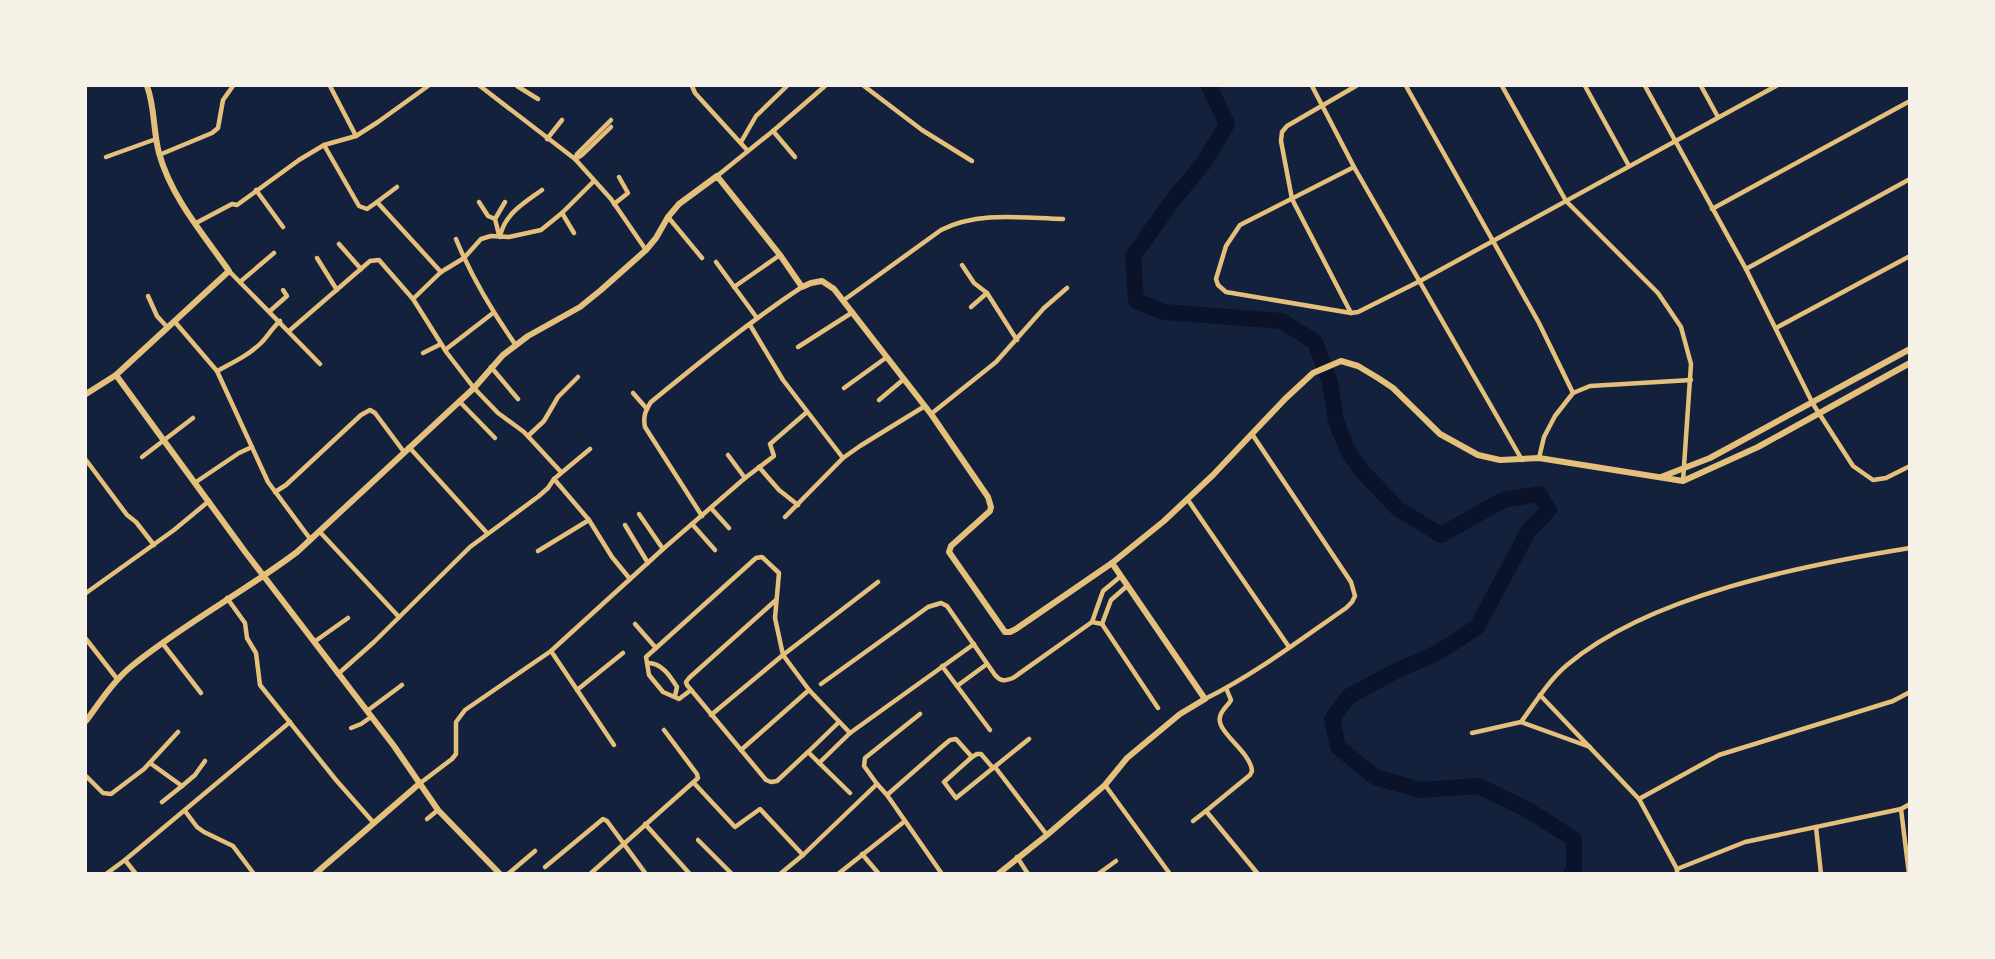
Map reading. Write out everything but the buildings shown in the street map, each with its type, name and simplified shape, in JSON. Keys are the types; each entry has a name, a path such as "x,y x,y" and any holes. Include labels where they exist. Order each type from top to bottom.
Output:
{"street":[{"path":"148,86 153,105 159,155 173,190 229,271 320,364"},
{"path":"159,155 212,133 218,128 223,100 233,86"},
{"path":"330,86 356,136"},
{"path":"196,223 232,204 237,205 299,160 324,145 356,136 428,86"},
{"path":"480,86 575,159 614,204 646,250"},
{"path":"517,86 538,99"},
{"path":"692,86 695,93 747,150"},
{"path":"741,142 756,116 787,86"},
{"path":"86,721 118,680 133,665 228,598 265,576 310,540 474,388 491,367 515,344 580,307 646,250 668,217 685,199 773,131 825,86"},
{"path":"864,86 922,130 972,161"},
{"path":"1312,86 1354,167 1521,460"},
{"path":"1351,313 1292,199 1282,155 1282,132 1287,126 1356,86"},
{"path":"1406,86 1539,323 1574,393"},
{"path":"1502,86 1566,201 1658,293 1681,327 1691,364 1683,481"},
{"path":"1585,86 1629,166"},
{"path":"1645,86 1746,269 1812,404 1853,466 1873,480 1886,478 1910,466"},
{"path":"1701,86 1718,117"},
{"path":"1758,86 1762,93"},
{"path":"1354,167 1240,225 1226,246 1216,279 1218,285 1226,292 1351,313 1367,308 1776,86"},
{"path":"1712,209 1910,101"},
{"path":"547,139 562,120"},
{"path":"575,159 577,154 611,120"},
{"path":"575,159 611,127"},
{"path":"773,131 795,157"},
{"path":"106,157 156,139"},
{"path":"324,145 359,206 367,209 397,187"},
{"path":"717,176 780,255 802,287"},
{"path":"614,204 628,193 619,177"},
{"path":"1746,269 1910,179"},
{"path":"413,299 441,272 464,258 481,239 491,236 509,237 541,230 594,182"},
{"path":"256,190 283,227"},
{"path":"500,237 502,225 512,212 542,190"},
{"path":"377,202 441,272"},
{"path":"479,202 488,216 495,219"},
{"path":"500,237 495,219 505,202"},
{"path":"562,213 574,233"},
{"path":"668,217 702,258"},
{"path":"844,300 932,236 959,222 997,217 1063,219"},
{"path":"456,238 464,258 494,313 515,344"},
{"path":"339,244 361,269"},
{"path":"240,282 274,253"},
{"path":"734,287 780,255"},
{"path":"1776,328 1910,255"},
{"path":"316,258 337,290"},
{"path":"289,331 370,261 380,260 413,299 445,350 474,388 498,413 528,436 561,472"},
{"path":"716,262 757,318"},
{"path":"962,266 974,284 987,293 1017,340"},
{"path":"87,391 116,375 229,271"},
{"path":"702,516 645,427 643,418 647,409 651,402 757,318 802,287 822,281 844,300 925,406 991,503 990,511 951,546 949,552 1005,632 1016,629 1112,563 1188,500 1313,373 1341,361 1358,366 1393,388 1440,434 1488,458 1521,460 1539,458 1683,481 1758,447 1910,363"},
{"path":"931,414 996,362 1044,308 1067,288"},
{"path":"270,311 287,296 283,290"},
{"path":"971,307 987,293"},
{"path":"148,296 157,316 168,328"},
{"path":"798,347 853,312"},
{"path":"445,350 494,313"},
{"path":"217,371 251,352 264,341 270,329 280,321"},
{"path":"175,322 217,371 268,482 310,540"},
{"path":"750,325 783,380 843,458"},
{"path":"423,353 441,344"},
{"path":"1661,477 1710,458 1910,349"},
{"path":"844,388 886,357"},
{"path":"491,367 518,399"},
{"path":"116,375 438,810 500,873"},
{"path":"528,436 544,421 558,397 578,377"},
{"path":"879,400 904,379"},
{"path":"1539,458 1544,436 1554,416 1574,393 1590,386 1691,380"},
{"path":"633,393 647,409"},
{"path":"459,401 495,438"},
{"path":"785,517 842,462 843,458 925,406"},
{"path":"275,492 286,485 361,415 370,410 487,533"},
{"path":"318,871 373,822 452,759 456,754 454,726 465,710 551,651 663,549 774,456 770,444 807,412"},
{"path":"142,458 192,418"},
{"path":"998,873 1047,835 1105,784 1127,758 1180,714 1226,688 1289,647 1352,602 1355,591 1351,582 1252,434"},
{"path":"196,483 239,453 252,447"},
{"path":"338,674 470,547 539,496 561,472 590,449"},
{"path":"728,455 745,478"},
{"path":"86,460 127,515 136,522 154,545"},
{"path":"759,467 779,490 798,505"},
{"path":"554,479 589,520 612,557 630,579"},
{"path":"1188,500 1289,647"},
{"path":"86,593 154,545 209,501"},
{"path":"711,508 729,528"},
{"path":"639,514 663,549"},
{"path":"538,551 589,520"},
{"path":"692,524 715,550"},
{"path":"626,525 648,563"},
{"path":"319,531 399,617"},
{"path":"1521,722 1565,666 1593,645 1662,611 1725,588 1846,558 1910,548"},
{"path":"691,690 679,699 663,692 649,675 646,657 759,556 765,558 779,573 775,618 783,655 809,690 850,733"},
{"path":"1112,563 1204,699"},
{"path":"821,684 936,603 947,606 999,680 1005,681 1013,678 1092,622 1103,591 1121,576"},
{"path":"711,715 783,655 878,582"},
{"path":"1102,624 1111,600 1127,586"},
{"path":"228,598 245,623 247,638 256,653 260,685 336,780 373,822"},
{"path":"776,600 686,681 711,715 766,780 771,782 777,781 839,722"},
{"path":"314,642 348,618"},
{"path":"1092,622 1102,624 1158,708"},
{"path":"635,624 656,648"},
{"path":"86,639 88,646 118,680"},
{"path":"163,644 201,693"},
{"path":"819,763 850,733 974,644"},
{"path":"551,651 614,745"},
{"path":"578,690 622,653"},
{"path":"648,663 661,666 677,687 675,696"},
{"path":"957,686 987,664"},
{"path":"942,666 990,730"},
{"path":"351,728 362,724 369,714 402,685"},
{"path":"1193,821 1250,776 1252,771 1249,759 1219,721 1220,715 1231,700 1226,688"},
{"path":"741,750 809,690"},
{"path":"1639,799 1719,755 1893,701 1910,692"},
{"path":"1540,695 1639,799 1677,871 1744,842 1901,809 1910,804"},
{"path":"920,714 865,758 864,766 942,873"},
{"path":"106,873 185,811 290,722"},
{"path":"1472,733 1521,722 1592,748"},
{"path":"590,873 698,778 664,730"},
{"path":"86,776 103,793 111,794 150,763 178,732"},
{"path":"1029,739 994,767 956,798 944,782 972,757 981,754 994,767 1047,835"},
{"path":"887,795 950,740 958,740 972,757"},
{"path":"808,752 850,793"},
{"path":"162,802 195,775 205,761"},
{"path":"150,763 182,786"},
{"path":"694,783 735,828 760,808 803,855"},
{"path":"780,873 803,855 877,784"},
{"path":"1105,784 1170,873"},
{"path":"1901,809 1909,873"},
{"path":"427,819 438,810"},
{"path":"185,811 197,827 233,846 254,873"},
{"path":"1206,811 1258,873"},
{"path":"545,867 603,819 607,821 646,873"},
{"path":"838,873 905,821"},
{"path":"645,824 689,873"},
{"path":"1816,827 1821,873"},
{"path":"698,840 732,873"},
{"path":"508,873 535,851"},
{"path":"862,854 879,873"},
{"path":"1017,857 1028,873"},
{"path":"125,860 136,873"},
{"path":"1098,873 1116,861"}],"waterway":[{"path":"1209,86 1227,124 1203,164 1176,196 1133,256 1136,301 1164,312 1282,321 1315,342 1330,382 1336,421 1347,449 1361,470 1398,509 1441,535 1503,500 1539,494 1549,510 1529,530 1477,627 1439,652 1396,671 1349,696 1332,719 1338,747 1375,777 1420,790 1479,786 1528,810 1574,839 1574,870 1571,874"}]}
